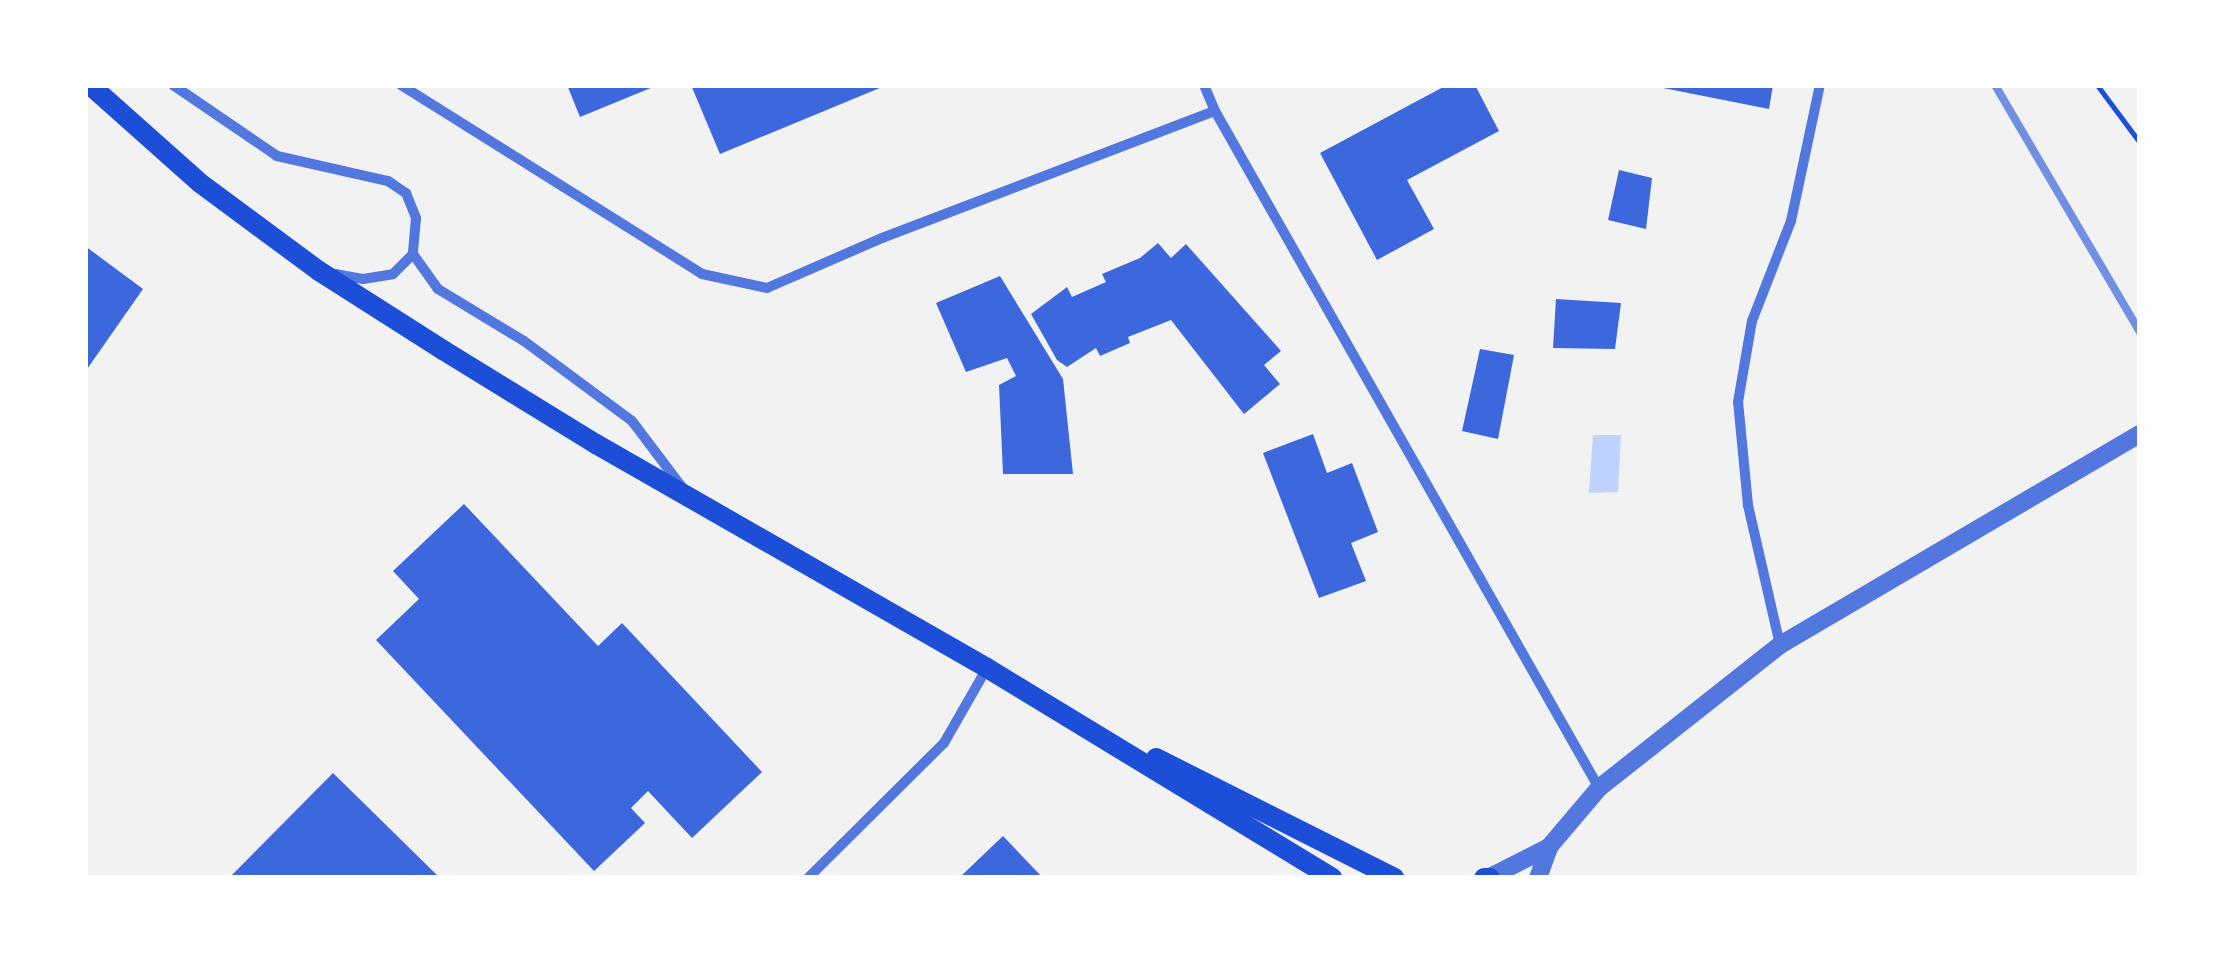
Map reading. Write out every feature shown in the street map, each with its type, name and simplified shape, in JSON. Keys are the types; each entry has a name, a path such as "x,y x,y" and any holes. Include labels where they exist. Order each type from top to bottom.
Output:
{"main road":[{"path":"90,85 200,183 319,271 692,500 987,668 1332,878"},
{"path":"1012,686 1395,878"}],"street":[{"path":"173,85 277,156 388,181 406,193 416,218 413,254 438,289 524,341 632,421 692,500"},
{"path":"402,85 702,274 767,288 882,238 1215,111"},
{"path":"1204,85 1215,111 1599,788"},
{"path":"1780,644 1748,506 1738,402 1752,320 1791,221 1820,85"},
{"path":"319,271 363,279 392,274 413,254"},
{"path":"1538,878 1549,848 1599,788 1780,644 2140,434"},
{"path":"808,878 944,743 987,668"},
{"path":"1488,878 1549,848"}],"path":[{"path":"2097,85 2140,142"}],"water":[{"path":"1593,435 1621,435 1618,492 1589,493"}],"building":[{"path":"567,85 658,85 580,117"},
{"path":"691,85 887,85 720,154"},
{"path":"1447,85 1475,85 1499,131 1407,180 1434,229 1377,260 1320,153"},
{"path":"1648,85 1773,85 1769,109"},
{"path":"1619,170 1652,178 1646,229 1608,220"},
{"path":"1158,243 1171,258 1186,244 1281,351 1264,365 1280,384 1244,414 1171,320 1128,337 1130,343 1100,356 1096,348 1067,367 1057,360 1031,314 1067,287 1072,297 1106,282 1102,274 1140,258"},
{"path":"85,246 143,289 85,372"},
{"path":"1000,276 1063,379 1073,474 1003,474 999,385 1016,376 1007,358 966,372 936,303"},
{"path":"1556,299 1621,303 1615,349 1553,348"},
{"path":"1480,349 1514,355 1498,439 1462,431"},
{"path":"1313,434 1327,473 1352,463 1378,532 1351,543 1366,581 1319,598 1263,453"},
{"path":"464,504 598,646 622,623 762,772 692,838 648,791 631,808 645,823 594,871 376,640 419,599 393,571"},
{"path":"333,773 440,878 229,878"},
{"path":"1003,836 1043,878 959,878"}],"railway":[{"path":"1995,85 2140,332"}]}
